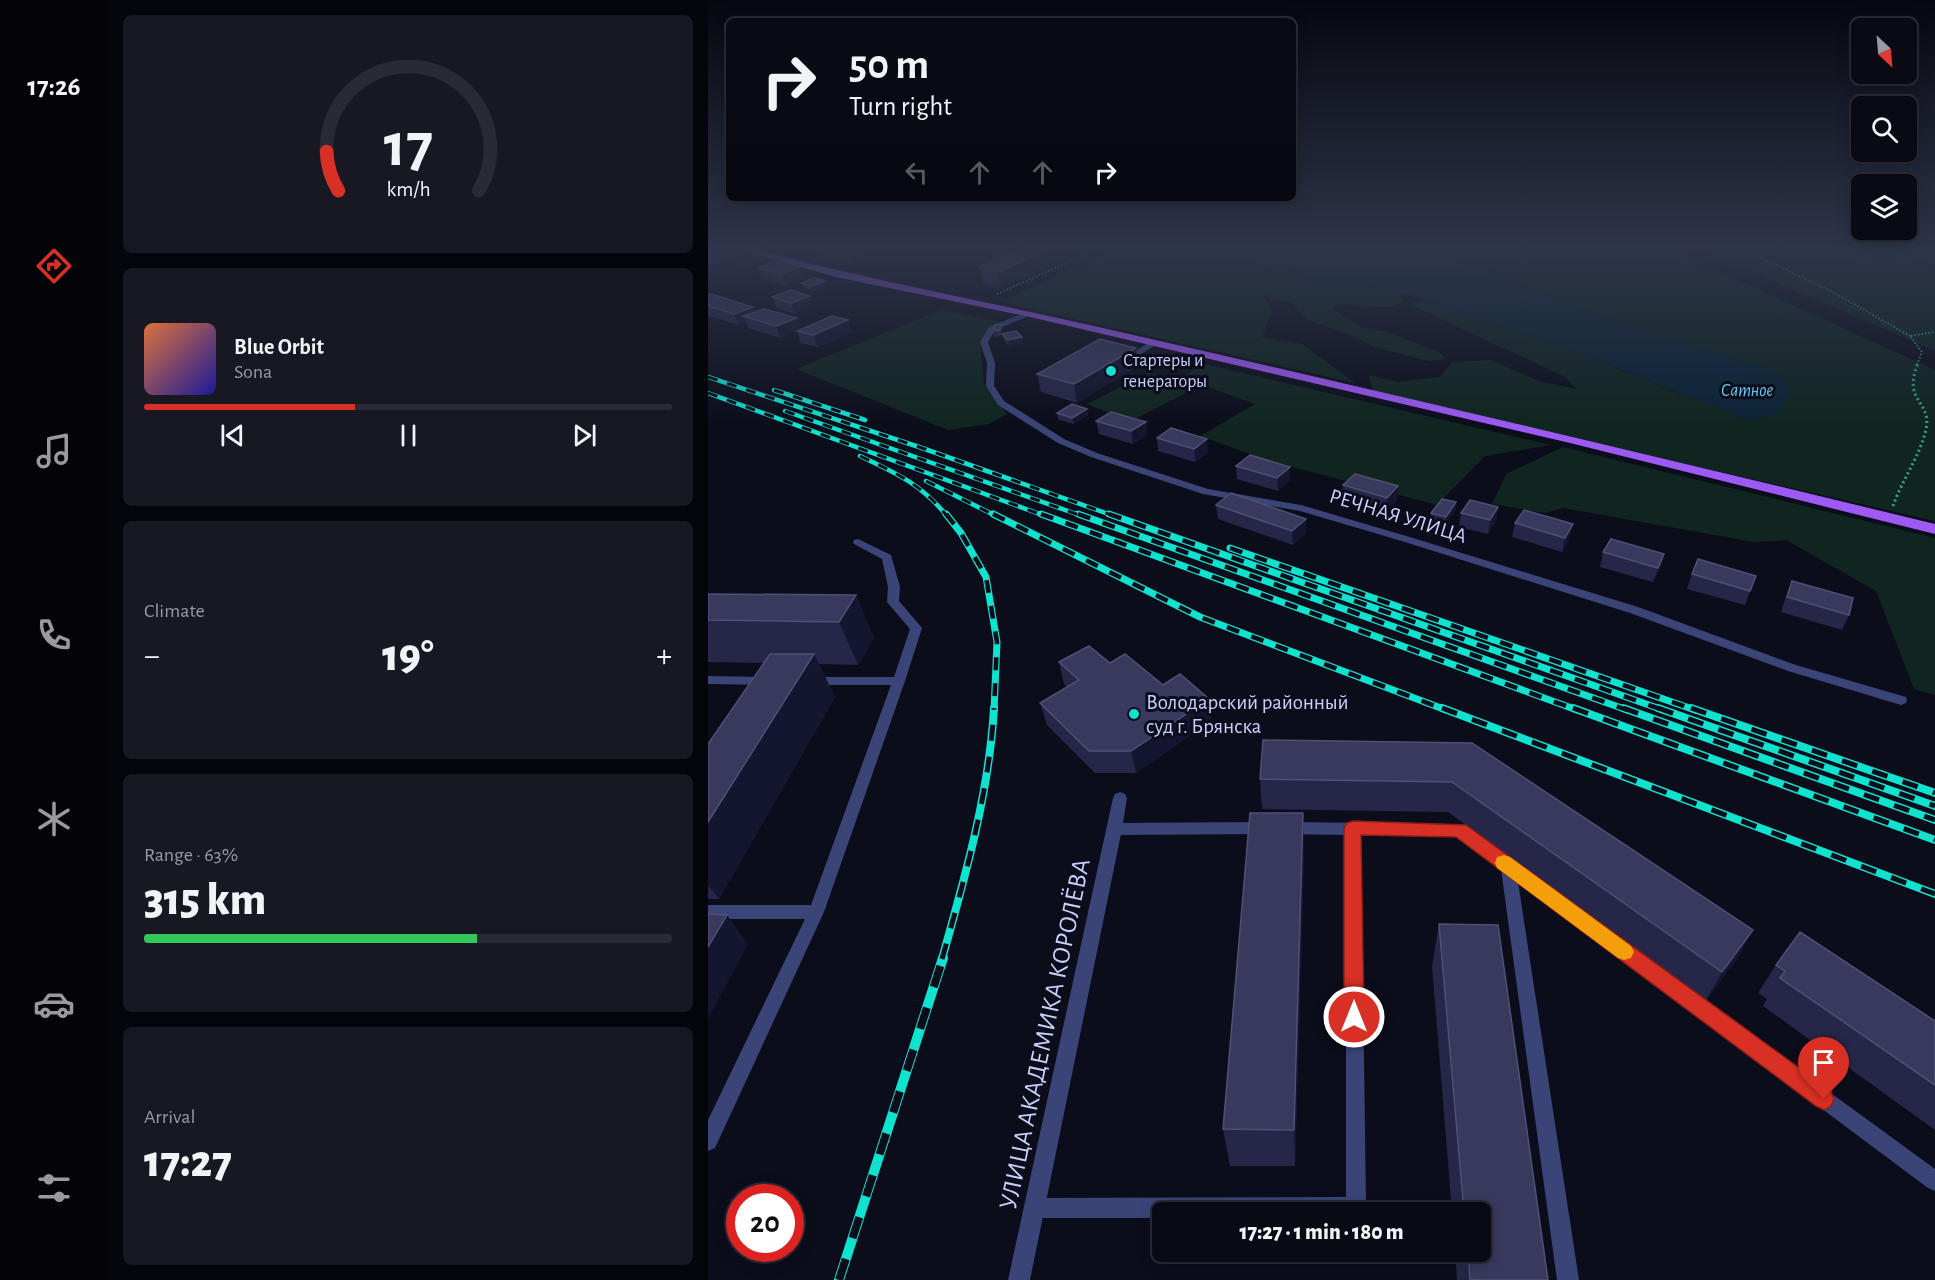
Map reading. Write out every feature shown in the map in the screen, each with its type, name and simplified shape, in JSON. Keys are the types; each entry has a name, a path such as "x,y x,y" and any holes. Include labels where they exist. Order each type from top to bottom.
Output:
{"main road":[{"path":"995,307 1570,439 1935,529"}],"street":[{"name":"РЕЧНАЯ УЛИЦА","path":"1030,314 992,329 984,342 991,363 990,386 1001,403 1061,441 1130,468 1206,492 1301,508 1398,537 1634,610 1792,668 1901,700"},
{"path":"1130,357 1153,344"},
{"path":"708,1142 816,912 916,628 894,602 894,587 887,557 858,542"},
{"path":"708,680 775,681 763,699"},
{"path":"798,681 899,681"},
{"name":"УЛИЦА АКАДЕМИКА КОРОЛЁВА","path":"1019,1280 1120,798"},
{"path":"1034,1208 1356,1207 1353,828"},
{"path":"1115,830 1353,828 1460,830 1935,1181"},
{"path":"1508,866 1568,1280"},
{"path":"708,912 816,912"}],"path":[{"path":"1859,307 1911,336 1922,352 1912,378 1913,393 1927,414 1926,429 1887,518"},
{"path":"1911,336 1935,332"}],"green space":[{"path":"1021,307 1271,307 1273,309 1262,337 1302,344 1355,383"},
{"path":"1295,307 1335,307 1333,309 1360,327 1388,332 1439,352 1446,359 1429,361 1377,348 1308,320"},
{"path":"1415,307 1446,307 1568,349 1686,396 1619,323 1578,307 1796,307 1935,370 1935,521 1373,392 1369,375 1398,382 1440,377 1452,362 1490,360 1542,382 1577,389 1565,377"},
{"path":"1832,307 1935,307 1935,351"},
{"path":"941,310 1003,323 990,329 980,343 984,384 1007,414 989,424 948,430 796,369"},
{"path":"1204,364 1551,445 1485,456 1437,505 1266,460 1200,436 1255,404 1202,385 1131,421 1087,404 1149,373 1176,380"},
{"path":"1563,447 1935,538 1935,695 1914,689 1876,591 1786,540 1754,542 1563,508 1545,513 1492,504 1506,474"}],"water":[{"name":"Сатное","path":"1446,307 1578,307 1619,323 1778,372 1790,393 1778,413 1748,420 1568,349"}],"building":[{"path":"710,307 753,307 734,314"},
{"path":"764,309 797,318 776,326 743,316"},
{"path":"832,316 848,320 813,335 797,331"},
{"path":"995,325 1002,325 1000,330 993,331"},
{"path":"1016,331 1022,337 1008,340 1002,334"},
{"path":"1100,339 1136,348 1074,384 1037,374"},
{"path":"1072,404 1087,409 1072,418 1057,413"},
{"path":"1111,412 1146,422 1131,431 1096,421"},
{"path":"1171,428 1207,439 1194,449 1157,438"},
{"path":"1250,455 1290,467 1277,478 1236,466"},
{"path":"1355,474 1398,486 1387,498 1343,485"},
{"path":"1231,493 1306,519 1292,531 1216,505"},
{"path":"1442,499 1456,502 1446,517 1431,513"},
{"path":"1470,500 1498,507 1490,520 1461,513"},
{"path":"1524,510 1573,524 1565,538 1515,523"},
{"path":"1611,539 1664,554 1658,568 1603,552"},
{"path":"1698,559 1756,576 1750,591 1692,574"},
{"path":"1792,581 1853,598 1849,615 1787,597"},
{"path":"708,594 856,595 839,622 708,620"},
{"name":"Володарский районный суд г. Брянска","path":"1089,646 1110,663 1125,654 1163,685 1180,674 1209,699 1131,751 1089,751 1040,703 1079,680 1059,662"},
{"path":"770,654 814,654 708,822 708,744"},
{"path":"1263,740 1472,743 1753,930 1722,972 1452,782 1260,779"},
{"path":"1250,813 1303,813 1294,1130 1223,1129"},
{"path":"708,914 727,915 708,947"},
{"path":"1439,924 1498,925 1548,1280 1470,1280 1469,1262 1491,1262 1491,1202 1463,1202"},
{"path":"1800,932 1935,1021 1935,1085 1780,978 1785,971 1776,965"}],"railway":[{"path":"708,377 922,448 1114,516"},
{"path":"774,390 865,420"},
{"path":"708,393 1045,516"},
{"path":"785,411 1082,516"},
{"path":"860,456 918,487 947,516"},
{"path":"926,481 996,516"},
{"path":"946,514 961,533 986,577 997,642 994,710"},
{"path":"993,514 1200,617 1446,710"},
{"path":"1041,514 1577,710"},
{"path":"1078,514 1627,710"},
{"path":"1109,514 1663,710"},
{"path":"1230,548 1695,710"},
{"path":"942,959 981,804 994,708"},
{"path":"1442,708 1935,894"},
{"path":"1573,708 1935,840"},
{"path":"1623,708 1935,820"},
{"path":"1658,708 1935,806"},
{"path":"1691,708 1935,793"},
{"path":"839,1280 943,958"}],"slow traffic":[{"path":"1504,863 1624,952"}],"place":[{"name":"Стартеры и генераторы","path":"1111,371"},
{"name":"Володарский районный суд г. Брянска","path":"1134,714"}],"route":[{"path":"1354,1017 1353,828 1460,830 1824,1099"}]}
